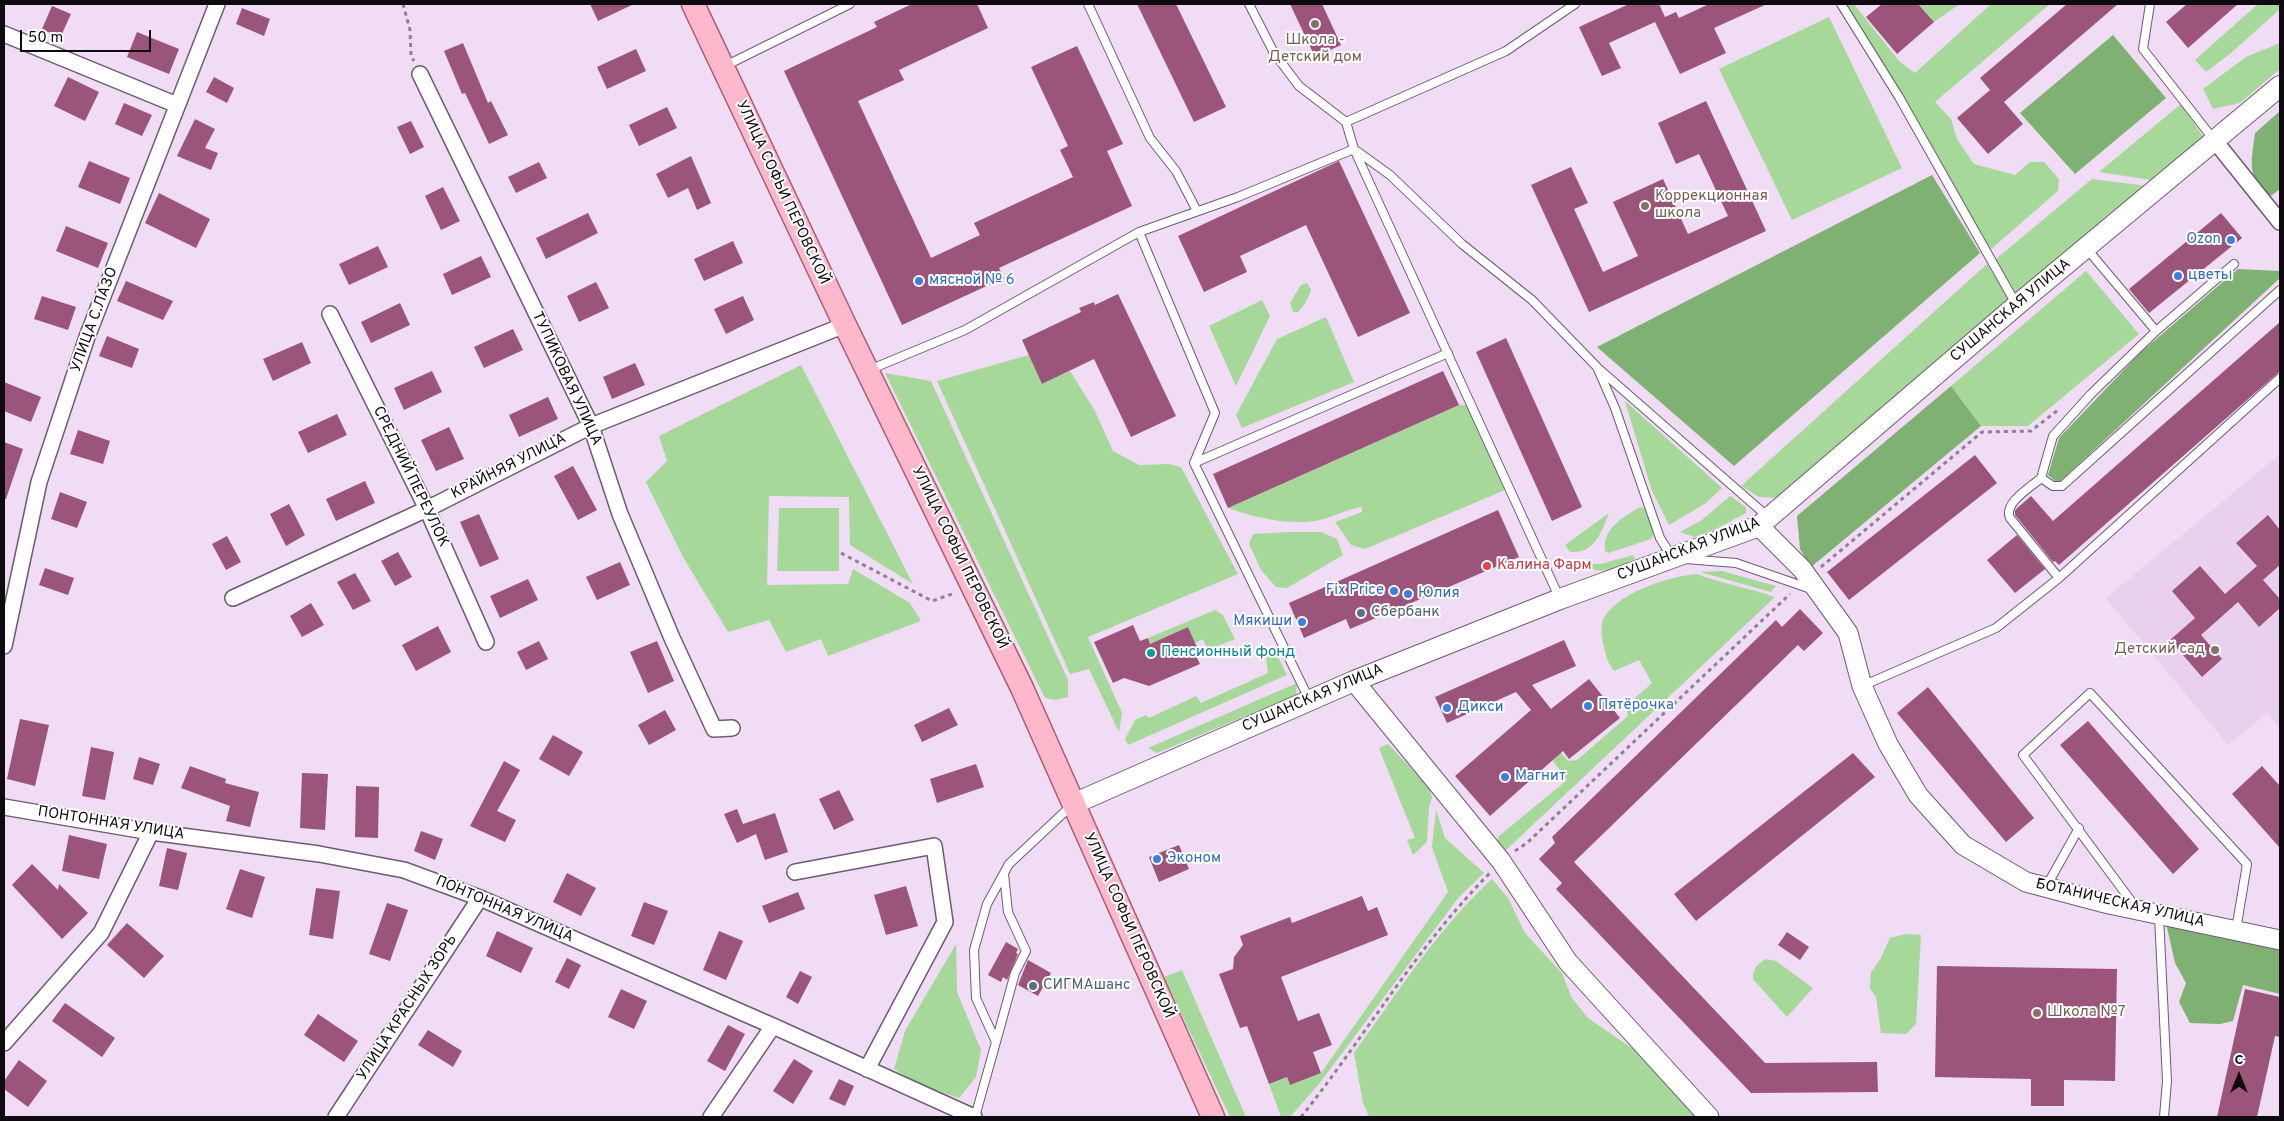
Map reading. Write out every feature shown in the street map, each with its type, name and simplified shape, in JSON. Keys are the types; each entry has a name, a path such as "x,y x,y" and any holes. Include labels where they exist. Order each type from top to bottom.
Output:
{"main road":[{"name":"УЛИЦА СОФЬИ ПЕРОВСКОЙ","path":"693,4 867,371 974,586 1022,688 1213,1117"},
{"name":"СУШАНСКАЯ УЛИЦА","path":"1073,804 1354,681 1560,599 1673,559 1764,522 2017,305 2280,86"}],"street":[{"name":"УЛИЦА С.ЛАЗО","path":"4,646 39,482 87,336 218,4"},
{"path":"4,34 177,105"},
{"name":"ТУПИКОВАЯ УЛИЦА","path":"420,74 590,426 620,514 672,638 714,729 732,728"},
{"path":"2215,141 2280,222"},
{"name":"СРЕДНИЙ ПЕРЕУЛОК","path":"330,314 427,509 486,642"},
{"name":"КРАЙНЯЯ УЛИЦА","path":"233,598 427,509 590,426 845,325"},
{"name":"БОТАНИЧЕСКАЯ УЛИЦА","path":"1764,522 1809,585 1848,633 1862,686 1888,744 1918,795 1963,845 2026,882 2158,914 2280,940"},
{"path":"1354,681 1501,861 1568,962 1709,1117"},
{"name":"ПОНТОННАЯ УЛИЦА","path":"4,807 151,832 319,854 404,870 480,898 975,1117"},
{"path":"4,1043 100,933 151,832"},
{"path":"795,872 934,846 945,922 867,1069"},
{"name":"УЛИЦА КРАСНЫХ ЗОРЬ","path":"336,1117 480,898"},
{"path":"712,1117 773,1026"}],"lane":[{"path":"723,67 850,4"},
{"path":"1088,4 1150,138 1176,171 1197,211"},
{"path":"1248,4 1274,53 1299,86 1346,122 1354,148 1560,599"},
{"path":"1346,122 1506,51 1575,4"},
{"path":"1841,4 1899,97 2017,305"},
{"path":"2150,4 2143,49 2215,141"},
{"path":"867,371 965,330 1139,232 1238,197 1354,148"},
{"path":"1354,148 1390,175 1462,244 1532,300 1596,367 1764,522"},
{"path":"1139,232 1215,413 1194,463 1310,699"},
{"path":"2087,248 2156,331"},
{"path":"2060,578 2008,515 2010,505 2041,478 2053,436 2090,394 2156,331 2234,264"},
{"path":"2041,478 2054,486 2062,486 2280,290"},
{"path":"1194,463 1448,353"},
{"path":"1596,367 1615,408 1660,538 1673,559 1736,563 1809,585"},
{"path":"1862,686 1996,628 2060,578 2280,378"},
{"path":"2137,909 2023,754 2090,693 2247,864 2236,930"},
{"path":"996,1042 976,998 974,950 987,904 1009,864 1073,804"},
{"path":"2046,887 2079,828"},
{"path":"975,1117 1015,973 1026,951 1008,912 1004,874"},
{"path":"2158,914 2167,1081 2164,1117"}],"path":[{"path":"403,4 410,30 411,56 420,74"},
{"path":"1300,1117 1427,945 1460,903 1501,861 1527,843 1760,620 1809,585 1982,432 2031,431 2061,407"},
{"path":"841,553 932,601 974,586"}],"shaded area":[{"name":"Детский сад","path":"2280,454 2280,728 2267,713 2228,745 2106,598"}],"green space":[{"path":"1846,4 1854,4 1899,61 1915,73 1991,4 2050,4 1935,102 1951,119 1957,139 1974,164 2015,175 2030,162 2044,162 2059,179 2058,191 1990,250 1905,98"},
{"path":"1918,4 1960,4 1934,22"},
{"path":"2258,4 2280,4 2280,9 2231,53 2206,72 2195,60"},
{"path":"1829,17 1902,168 1792,220 1719,69"},
{"path":"2113,35 2166,98 2075,174 2020,113"},
{"path":"2280,43 2280,69 2240,103 2213,109 2203,89 2246,57"},
{"path":"2181,104 2204,138 2151,180 2099,172"},
{"path":"2280,111 2280,189 2268,198 2261,190 2254,175 2252,153 2255,133"},
{"path":"1932,175 1980,253 1734,466 1597,347"},
{"path":"2092,179 2147,186 2016,293 1996,259"},
{"path":"1987,264 2009,300 1781,498 1759,497 1741,486"},
{"path":"2238,269 2280,271 2280,278 2058,483 2048,475 2059,438 2141,352"},
{"path":"2086,271 2139,334 2028,426 1981,426 1951,386"},
{"path":"1307,283 1311,290 1307,299 1298,312 1293,312 1290,303 1301,285"},
{"path":"1262,300 1270,316 1236,386 1209,326"},
{"path":"1326,317 1354,382 1242,428 1236,415 1277,339"},
{"path":"1029,355 1042,384 1070,371 1095,411 1113,451 1139,465 1169,464 1181,467 1238,574 1088,637 1122,713 1119,732 1089,669 1070,674 937,381"},
{"path":"801,365 913,584 850,545 849,497 769,496 767,585 848,584 853,569 910,603 921,621 828,656 821,639 786,652 769,620 728,632 683,557 646,482 667,461 659,436"},
{"path":"885,373 931,381 1068,680 1068,697 1055,700 1045,698"},
{"path":"1951,386 1981,426 1811,567 1800,549 1797,516"},
{"path":"1625,401 1722,488 1706,503 1669,525 1652,491"},
{"path":"1459,405 1471,405 1510,488 1365,549 1351,545 1335,522 1362,512 1362,507 1324,519 1301,522 1263,518 1228,508"},
{"path":"1730,496 1746,507 1746,513 1714,530 1694,537 1680,532 1702,520"},
{"path":"1640,507 1644,508 1655,532 1651,539 1608,553 1605,551 1605,543 1610,530 1615,524"},
{"path":"779,508 839,508 839,571 777,571"},
{"path":"1609,513 1600,534 1591,545 1579,552 1570,552 1565,545"},
{"path":"1321,532 1337,539 1343,555 1287,588 1276,587 1261,570 1249,544 1253,534"},
{"path":"1633,555 1635,559 1609,570 1596,570 1582,564 1601,564"},
{"path":"1722,571 1776,586 1771,592 1700,572"},
{"path":"1697,574 1775,597 1504,852 1497,843 1499,836 1567,780 1545,750 1552,743 1568,761 1577,760 1628,716 1626,706 1652,683 1639,660 1614,671 1610,665 1601,630 1603,620 1609,610 1631,594 1644,588 1673,578"},
{"path":"1215,610 1223,615 1235,639 1208,650 1203,639 1195,643 1188,627 1150,644 1148,638"},
{"path":"1275,651 1287,675 1128,745 1125,739 1135,720 1146,715 1149,718 1196,696 1201,703 1268,673 1266,658"},
{"path":"1297,683 1296,695 1157,753 1148,748"},
{"path":"1388,744 1429,787 1432,798 1429,808 1427,842 1413,855 1407,840 1415,838 1379,748"},
{"path":"1436,810 1445,838 1484,873 1459,897 1319,1084 1290,1117 1281,1117 1269,1084 1287,1077 1290,1085 1321,1073 1448,892 1432,847"},
{"path":"1492,879 1508,898 1525,933 1562,973 1572,998 1588,1018 1642,1055 1701,1117 1369,1117 1363,1103 1354,1053 1436,940 1472,898"},
{"path":"2166,923 2280,949 2280,994 2243,985 2233,1021 2220,1024 2190,1023 2179,1002 2186,983 2175,963"},
{"path":"1907,934 1921,935 1916,1024 1906,1034 1881,1033 1876,997 1870,989 1871,972 1881,958 1890,938"},
{"path":"956,944 957,992 981,1050 976,1077 959,1098 914,1083 894,1069 905,1031"},
{"path":"1766,959 1776,961 1813,988 1787,1017 1753,979 1756,967"},
{"path":"1182,970 1246,1117 1230,1117 1164,977"}],"building":[{"path":"590,4 634,4 598,21"},
{"path":"912,4 977,4 988,28 899,70 904,80 858,101 931,258 980,235 974,223 1073,177 1060,150 1068,146 1031,67 1077,46 1123,144 1107,151 1132,206 999,268 1004,278 902,325 784,71 877,27 874,22"},
{"path":"1137,4 1176,4 1226,107 1194,122"},
{"name":"Школа - Детский дом","path":"1290,4 1322,4 1341,45 1315,57"},
{"path":"1629,4 1659,4 1665,17 1676,12 1679,18 1709,4 1767,4 1714,28 1726,53 1680,74 1655,22 1609,43 1621,68 1602,76 1579,27"},
{"path":"1882,4 1918,4 1934,22 1897,54 1866,17"},
{"path":"2067,4 2118,4 2004,102 2023,124 1988,154 1957,118 1990,90 1980,78"},
{"path":"2187,4 2238,4 2188,48 2166,22"},
{"path":"52,6 71,14 60,38 42,29"},
{"path":"242,8 270,19 264,36 236,24"},
{"path":"137,32 179,49 169,74 127,57"},
{"path":"463,43 488,103 491,101 508,135 489,144 465,93 462,94 444,51"},
{"path":"636,49 646,71 607,89 597,67"},
{"path":"68,77 99,92 85,121 54,106"},
{"path":"214,77 234,88 227,103 206,92"},
{"name":"Коррекционная школа","path":"1706,101 1766,231 1589,312 1531,185 1571,167 1588,203 1574,209 1603,272 1638,256 1613,202 1663,179 1688,234 1728,216 1699,154 1676,164 1658,123"},
{"path":"124,103 152,115 142,136 115,124"},
{"path":"667,107 677,128 639,146 629,125"},
{"path":"195,119 215,129 205,148 218,153 211,170 177,156"},
{"path":"411,121 424,147 410,154 397,127"},
{"path":"691,156 711,203 697,210 688,188 668,198 656,174"},
{"path":"89,161 130,178 120,204 78,187"},
{"path":"1339,161 1410,313 1358,337 1306,225 1240,256 1247,272 1204,292 1178,236"},
{"path":"539,162 547,178 516,193 508,177"},
{"path":"443,187 460,221 441,230 425,196"},
{"path":"159,193 210,219 196,248 145,223"},
{"path":"588,213 598,233 546,259 536,238"},
{"path":"2221,213 2242,238 2149,313 2129,289"},
{"path":"66,226 108,243 98,268 56,251"},
{"path":"733,241 743,263 704,281 694,259"},
{"path":"378,246 388,267 349,285 339,264"},
{"path":"481,256 491,277 452,295 443,274"},
{"path":"126,281 173,301 163,320 117,301"},
{"path":"596,282 609,308 579,322 567,296"},
{"path":"1118,294 1176,416 1131,437 1094,359 1042,384 1022,340 1081,312 1079,308 1094,302 1095,305"},
{"path":"42,296 76,307 68,330 34,319"},
{"path":"743,296 754,320 726,334 714,309"},
{"path":"400,303 410,325 371,343 361,322"},
{"path":"2280,322 2280,371 2059,565 2055,561 2053,562 2015,515 2015,510 2031,496 2053,521"},
{"path":"513,329 523,350 484,368 474,347"},
{"path":"107,336 139,349 132,368 99,356"},
{"path":"1506,338 1582,507 1552,521 1476,352"},
{"path":"302,342 311,363 273,381 263,359"},
{"path":"635,363 645,385 612,399 603,377"},
{"path":"432,371 442,392 404,410 394,388"},
{"path":"1443,371 1459,405 1228,508 1213,474"},
{"path":"4,382 41,397 31,422 4,411"},
{"path":"548,397 558,419 519,437 509,415"},
{"path":"337,414 347,435 308,453 298,432"},
{"path":"449,427 464,459 436,471 421,440"},
{"path":"78,430 110,441 103,464 70,454"},
{"path":"4,442 23,449 6,499 4,499"},
{"path":"1975,455 1997,483 1849,600 1827,572"},
{"path":"573,466 597,510 578,520 554,476"},
{"path":"365,481 375,503 336,521 326,499"},
{"path":"60,492 87,502 77,528 51,519"},
{"path":"289,504 305,535 286,546 270,514"},
{"path":"1498,510 1519,557 1350,629 1346,619 1304,638 1289,603"},
{"path":"479,514 499,559 480,567 460,522"},
{"path":"2268,515 2280,530 2280,565 2263,580 2280,599 2280,608 2259,627 2238,602 2201,635 2222,659 2202,677 2170,640 2195,618 2172,591 2200,566 2225,594 2257,566 2236,543"},
{"path":"2017,535 2045,569 2015,593 1987,560"},
{"path":"227,536 241,562 226,570 212,544"},
{"path":"398,552 412,577 395,586 381,561"},
{"path":"620,562 630,585 597,600 586,577"},
{"path":"45,568 74,578 68,595 39,585"},
{"path":"355,573 371,601 353,610 337,582"},
{"path":"528,579 538,600 500,618 490,596"},
{"path":"311,603 324,625 302,637 290,616"},
{"path":"1800,609 1823,633 1804,651 1798,645 1574,862 1765,1063 1877,1062 1878,1092 1751,1093 1556,889 1562,883 1539,859 1555,843 1552,837 1776,620 1782,627"},
{"name":"Пенсионный фонд","path":"1133,625 1140,641 1148,638 1150,644 1188,627 1200,654 1196,656 1200,664 1149,686 1124,678 1113,683 1094,642"},
{"path":"438,626 451,652 416,671 402,645"},
{"path":"1564,640 1576,666 1532,685 1551,709 1589,679 1620,718 1569,759 1563,751 1490,816 1455,776 1531,710 1516,692 1447,723 1435,697"},
{"path":"539,641 548,659 526,670 517,652"},
{"path":"657,641 674,681 648,693 630,652"},
{"path":"1928,687 2034,818 2006,842 1897,713"},
{"path":"949,708 958,725 922,742 914,725"},
{"path":"665,710 676,730 649,745 638,725"},
{"path":"20,719 49,725 35,786 7,779"},
{"path":"2088,721 2199,849 2173,874 2060,745"},
{"path":"553,735 583,752 569,776 539,759"},
{"path":"91,747 114,752 105,800 82,796"},
{"path":"1853,753 1875,777 1696,921 1674,894"},
{"path":"139,757 160,764 153,785 133,779"},
{"path":"504,761 520,770 497,811 516,820 505,842 470,826"},
{"path":"976,764 984,787 937,803 930,779"},
{"path":"190,766 226,779 225,783 259,792 250,827 226,821 230,806 181,788"},
{"path":"2262,766 2280,786 2280,848 2232,794"},
{"path":"302,773 328,774 325,830 300,828"},
{"path":"356,786 379,787 378,838 355,837"},
{"path":"839,790 854,820 834,830 819,799"},
{"path":"737,809 743,824 775,813 788,852 765,860 756,834 737,843 724,814"},
{"path":"421,831 443,839 435,860 414,851"},
{"path":"69,835 107,844 99,879 62,871"},
{"path":"1179,845 1189,869 1159,882 1149,857"},
{"path":"167,848 187,853 178,890 159,886"},
{"path":"32,864 58,890 59,884 88,913 62,939 12,885"},
{"path":"240,869 265,877 252,918 226,909"},
{"path":"567,873 596,888 581,916 553,902"},
{"path":"906,886 918,926 886,935 874,895"},
{"path":"316,888 340,891 333,939 309,935"},
{"path":"798,892 805,909 769,923 762,906"},
{"path":"1362,896 1368,911 1377,907 1388,935 1281,977 1298,1021 1319,1013 1332,1045 1313,1052 1321,1073 1290,1085 1287,1077 1269,1084 1247,1026 1240,1028 1219,974 1233,969 1234,957 1243,945 1240,936 1290,917 1292,923"},
{"path":"644,902 668,911 654,945 631,936"},
{"path":"387,903 408,910 390,961 369,954"},
{"path":"127,923 164,956 144,978 107,945"},
{"path":"497,931 533,948 521,973 486,956"},
{"path":"719,931 743,941 726,980 703,970"},
{"path":"1787,932 1809,947 1800,960 1778,945"},
{"path":"1006,942 1018,949 1016,953 1018,954 1007,980 1003,977 1001,982 988,975"},
{"path":"567,958 581,965 569,989 555,982"},
{"path":"1028,960 1051,973 1038,996 1018,985"},
{"name":"Школа №7","path":"1937,966 2117,969 2115,1081 2064,1080 2064,1106 2031,1106 2031,1079 1935,1077"},
{"path":"800,971 812,977 798,1004 786,997"},
{"path":"621,989 647,1001 634,1029 608,1017"},
{"path":"2245,989 2280,997 2280,1037 2275,1036 2257,1117 2217,1117"},
{"path":"65,1003 115,1038 102,1057 52,1021"},
{"path":"318,1014 358,1041 344,1062 304,1035"},
{"path":"728,1025 745,1034 725,1071 707,1061"},
{"path":"428,1030 462,1051 453,1067 418,1045"},
{"path":"794,1059 813,1071 793,1104 773,1091"},
{"path":"19,1060 47,1081 28,1107 4,1089 4,1081"},
{"path":"839,1079 854,1086 845,1106 829,1099"}],"place":[{"name":"Школа - Детский дом","path":"1315,24"},
{"name":"Коррекционная школа","path":"1645,206"},
{"name":"Ozon","path":"2231,240"},
{"name":"цветы","path":"2178,276"},
{"name":"мясной № 6","path":"919,281"},
{"name":"Калина Фарм","path":"1487,566"},
{"name":"Fix Price","path":"1394,591"},
{"name":"Юлия","path":"1408,594"},
{"name":"Сбербанк","path":"1361,613"},
{"name":"Мякиши","path":"1302,622"},
{"name":"Детский сад","path":"2215,650"},
{"name":"Пенсионный фонд","path":"1151,653"},
{"name":"Пятёрочка","path":"1588,706"},
{"name":"Дикси","path":"1447,708"},
{"name":"Магнит","path":"1505,777"},
{"name":"Эконом","path":"1157,859"},
{"name":"СИГМАшанс","path":"1033,986"},
{"name":"Школа №7","path":"2037,1013"}]}
